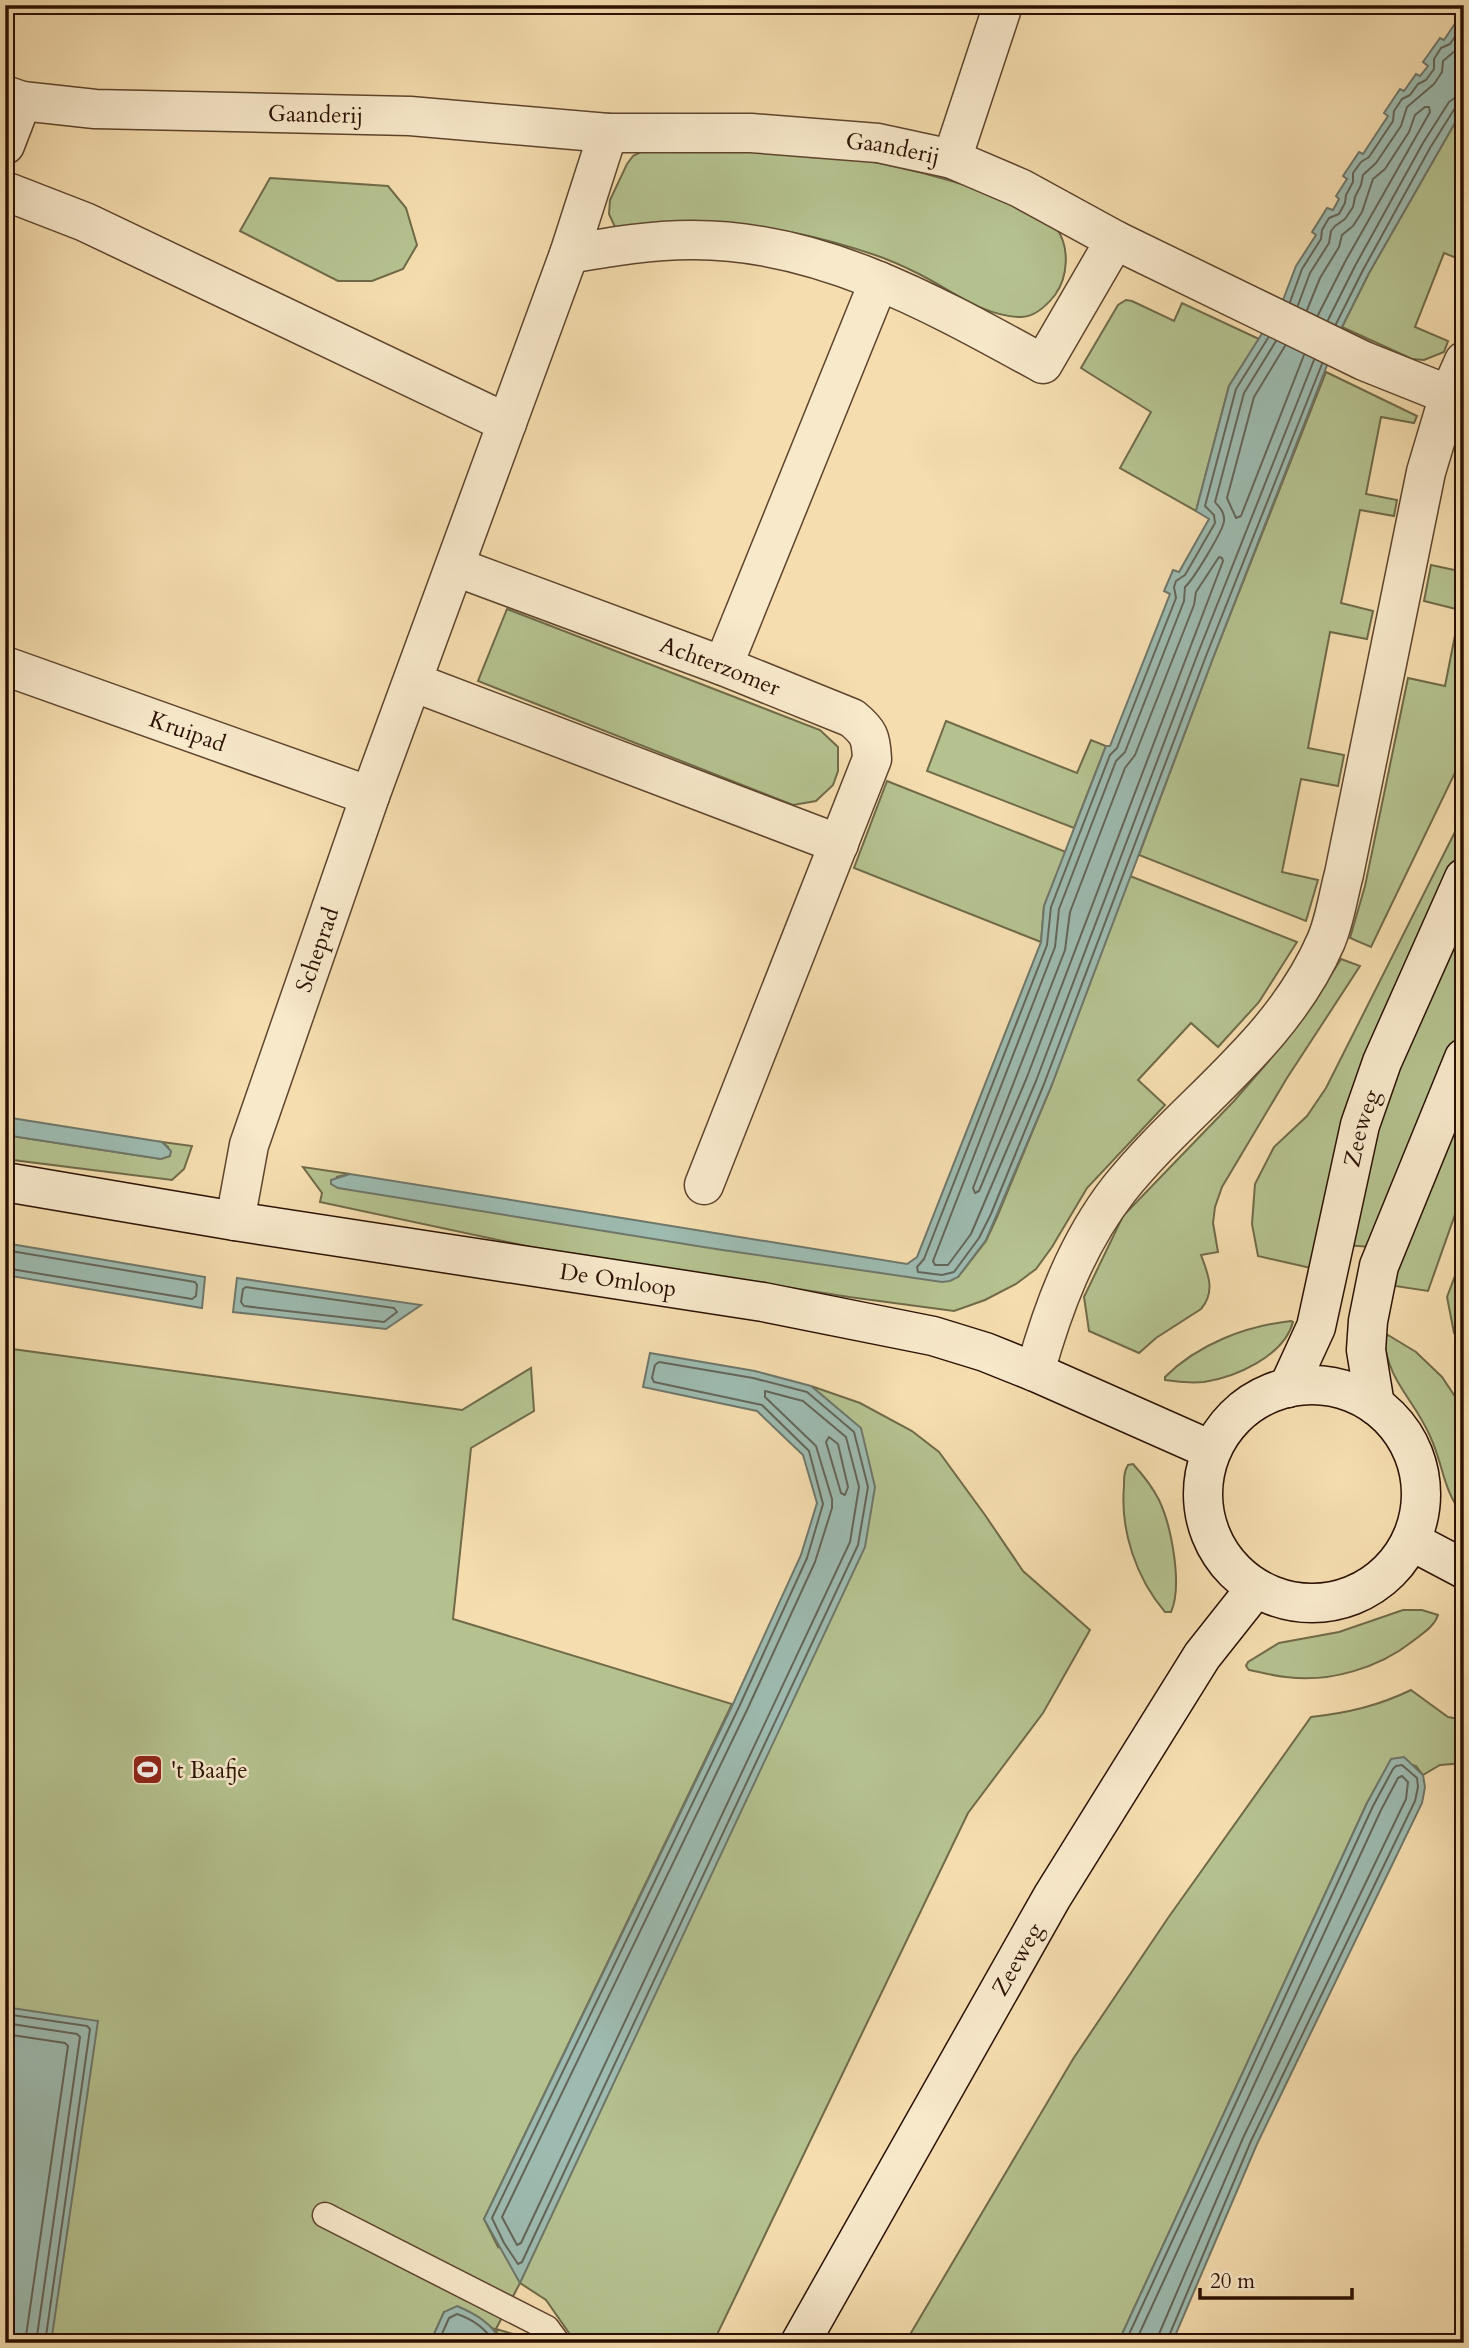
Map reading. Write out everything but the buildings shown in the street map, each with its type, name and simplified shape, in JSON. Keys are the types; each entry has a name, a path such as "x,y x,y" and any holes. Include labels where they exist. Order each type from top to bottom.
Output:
{"street":[{"path":"952,159 1003,5"},
{"name":"Gaanderij","path":"5,145 14,98 95,109 410,116 608,133 751,133 878,144 952,159 1020,188 1115,240 1364,361 1449,395"},
{"path":"608,133 569,254 413,682 839,844"},
{"path":"5,191 85,222 507,423"},
{"path":"569,254 635,243 692,240 755,244 814,258 879,281 941,308 1044,363 1115,240"},
{"path":"723,666 879,281"},
{"path":"1035,1372 1049,1320 1094,1226 1119,1190 1148,1156 1262,1041 1299,992 1327,939 1344,874 1426,472 1449,395 1464,361"},
{"name":"Achterzomer","path":"456,567 723,666 852,718 865,729 871,741 872,759 704,1185"},
{"name":"Kruipad","path":"5,666 370,796"},
{"name":"Scheprad","path":"235,1221 249,1145 370,796 413,682"},
{"name":"Zeeweg","path":"1288,1388 1316,1327 1360,1125 1377,1074 1464,878"},
{"path":"1376,1405 1366,1350 1368,1321 1379,1266 1464,1058"},
{"name":"De Omloop","path":"5,1182 235,1221 762,1302 933,1336 985,1352 1035,1372 1211,1450"},
{"path":"1300,1385 1329,1386 1357,1394 1376,1405 1401,1431 1415,1456 1422,1484 1420,1513 1411,1541 1398,1563 1379,1581 1356,1595 1331,1602 1305,1604 1279,1599 1255,1589 1235,1572 1219,1552 1208,1528 1202,1502 1204,1476 1211,1450 1226,1426 1247,1406 1273,1392 1300,1385"},
{"path":"1411,1541 1464,1569"},
{"name":"Zeeweg","path":"800,2343 1052,1897 1202,1656 1255,1589"}],"lane":[{"path":"325,2215 547,2328 558,2343"}],"green space":[{"path":"1464,107 1464,202 1457,218 1464,221 1464,261 1444,253 1415,327 1448,341 1444,352 1424,360 1412,359 1342,327 1369,273"},
{"path":"648,148 838,156 920,172 955,182 1020,205 1043,217 1057,229 1066,253 1063,280 1055,295 1040,310 1021,317 1007,316 968,302 886,259 799,234 760,228 629,232 615,227 609,214 610,200 627,164 633,156"},
{"path":"270,178 388,186 406,208 417,245 403,269 372,281 338,281 240,231"},
{"path":"1126,300 1174,321 1182,303 1259,339 1229,386 1196,511 1120,468 1151,412 1081,368 1118,305"},
{"path":"1326,372 1417,416 1414,423 1381,417 1366,494 1397,500 1394,516 1360,510 1341,603 1373,611 1367,639 1330,632 1308,748 1344,755 1338,786 1301,779 1282,872 1318,880 1306,921 1139,855 1213,658"},
{"path":"1431,565 1464,572 1464,754 1371,947 1350,938 1365,886 1408,678 1445,686 1460,610 1424,601"},
{"path":"507,609 820,730 838,747 838,771 833,785 816,801 793,805 478,681"},
{"path":"946,721 1077,773 1091,740 1106,746 1074,828 927,771"},
{"path":"887,781 1066,852 1044,906 1041,942 854,868"},
{"path":"1464,814 1464,848 1369,1052 1311,1268 1258,1256 1252,1224 1255,1184 1274,1147 1307,1116 1326,1088"},
{"path":"1130,876 1297,942 1259,1002 1218,1047 1191,1023 1138,1080 1165,1105 1087,1188 1036,1269 1016,1284 985,1300 954,1311 531,1247 320,1202 322,1193 303,1167 350,1174 336,1177 958,1277 986,1241 997,1217 1051,1087"},
{"path":"1464,924 1464,1021 1371,1247 1346,1245 1374,1132 1397,1070"},
{"path":"1341,959 1360,966 1287,1078 1222,1187 1213,1223 1218,1252 1201,1255 1209,1282 1206,1302 1201,1309 1156,1338 1139,1353 1089,1331 1084,1297 1123,1216 1267,1063 1304,1017"},
{"path":"1464,1098 1464,1189 1428,1291 1395,1286 1397,1270"},
{"path":"5,1135 161,1159 170,1156 168,1147 162,1142 192,1146 184,1169 172,1180 5,1159"},
{"path":"1464,1252 1464,1349 1454,1333 1447,1297"},
{"path":"1293,1322 1288,1334 1280,1345 1244,1370 1204,1382 1165,1380 1165,1377 1192,1355 1224,1338 1257,1327"},
{"path":"1388,1335 1416,1352 1442,1377 1464,1410 1464,1517 1451,1497 1430,1436 1390,1367 1384,1338"},
{"path":"5,1348 462,1410 531,1368 534,1411 471,1448 453,1619 732,1704 484,2219 498,2247 861,1429 811,1386 860,1403 912,1431 939,1452 1023,1571 1090,1630 1043,1713 968,1813 713,2343 576,2343 546,2300 520,2283 496,2329 544,2343 502,2343 495,2329 444,2312 430,2343 5,2343"},
{"path":"1133,1464 1156,1495 1168,1524 1176,1571 1171,1612 1165,1612 1155,1599 1132,1553 1123,1503 1124,1477 1128,1465"},
{"path":"1403,1610 1422,1610 1438,1615 1431,1626 1400,1651 1369,1666 1336,1675 1302,1678 1249,1670 1246,1666 1248,1662 1279,1643 1339,1632"},
{"path":"1411,1690 1448,1717 1464,1720 1464,1763 1440,1765 1423,1775 1416,1766 1392,1759 1367,1803 1118,2343 905,2343 1073,2059 1168,1918 1311,1717 1362,1708"}],"water":[{"path":"1464,10 1464,107 1369,273 1342,327 1213,658 1051,1087 986,1240 958,1277 942,1282 716,1249 338,1188 331,1184 331,1180 350,1174 907,1264 917,1257 1041,942 1044,906 1106,746 1110,746 1170,594 1164,591 1173,570 1179,572 1209,519 1196,511 1229,386 1283,300 1296,266 1316,235 1312,232 1327,208 1333,210 1339,199 1336,196 1347,179 1343,176 1359,152 1363,154 1388,116 1384,113 1400,89 1404,91 1416,74 1420,76 1428,66 1423,62 1440,38 1444,40"},
{"path":"5,1117 162,1142 171,1151 170,1156 161,1159 5,1135"},
{"path":"5,1243 205,1277 202,1308 5,1275"},
{"path":"237,1278 421,1305 386,1329 233,1312"},
{"path":"650,1353 755,1371 811,1386 861,1428 875,1487 865,1547 520,2283 484,2219 733,1704 801,1555 817,1503 803,1455 757,1411 643,1387"},
{"path":"1404,1757 1423,1775 1425,1787 1422,1803 1257,2144 1172,2343 1118,2343 1367,1803 1391,1759"},
{"path":"5,2007 98,2021 51,2343 5,2343"},
{"path":"457,2306 483,2320 494,2330 502,2343 430,2343 444,2312"}],"place":[{"name":"'t Baafje","path":"148,1770"}]}
